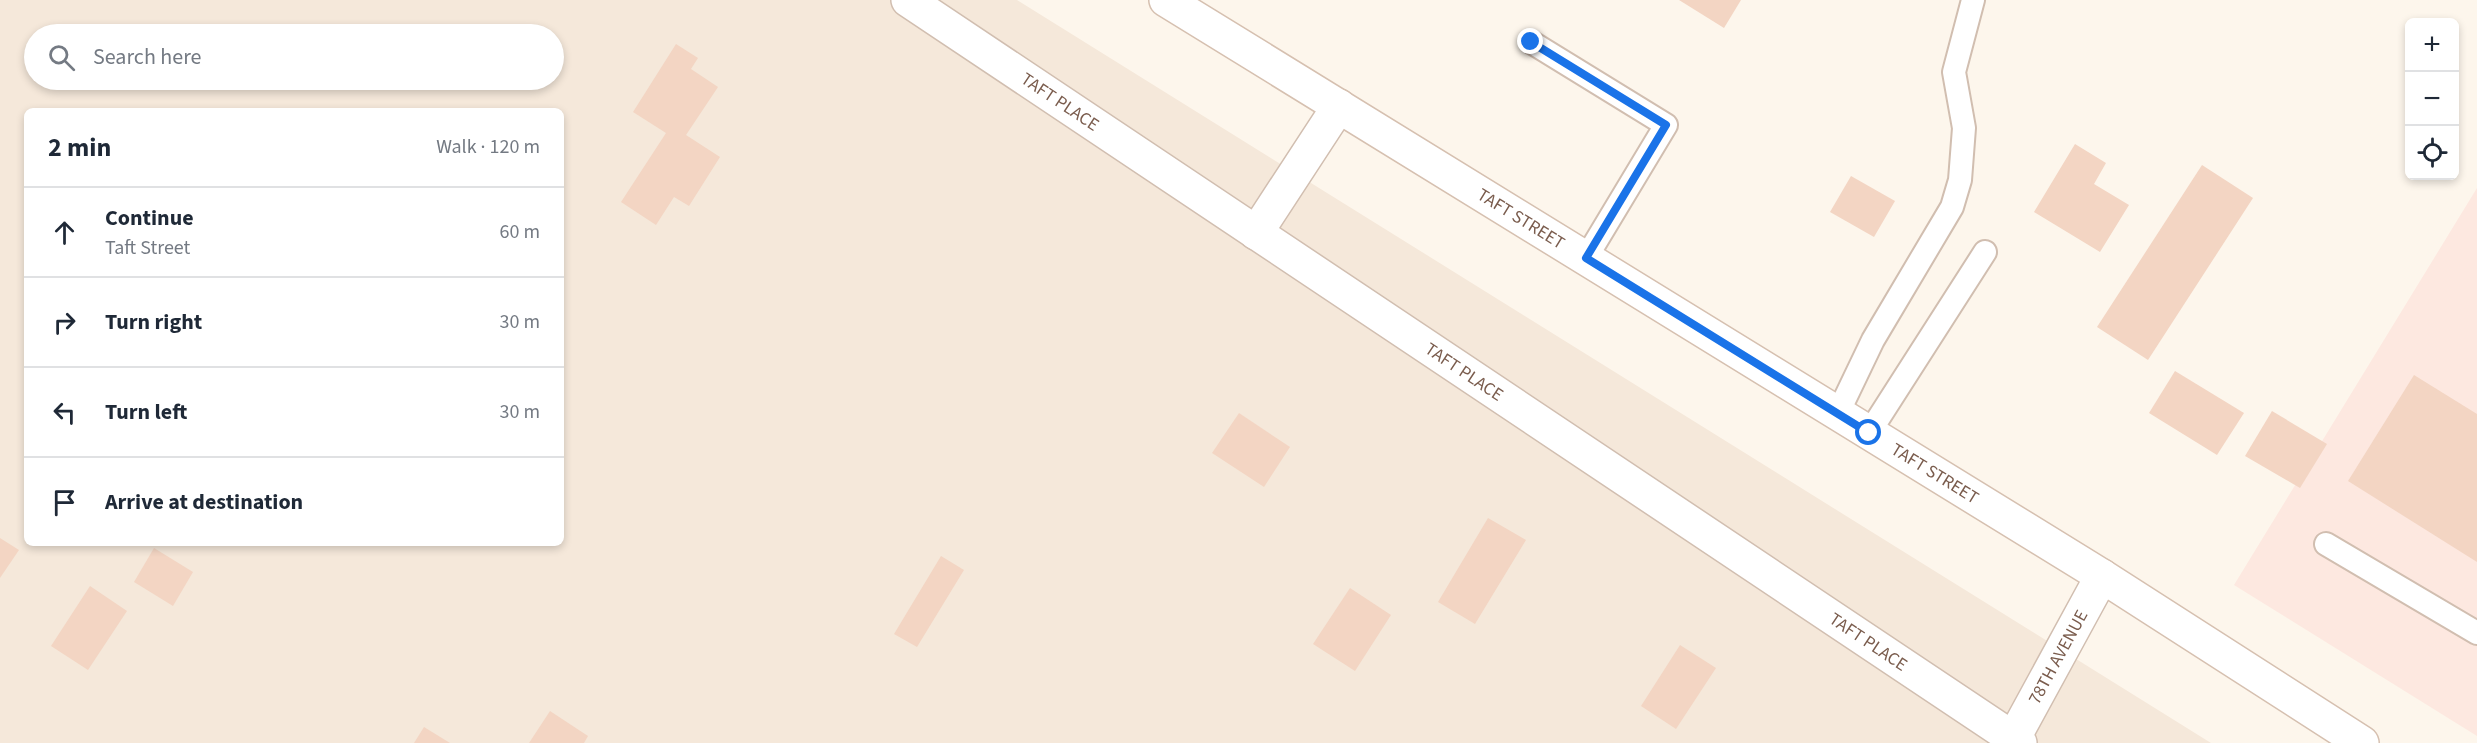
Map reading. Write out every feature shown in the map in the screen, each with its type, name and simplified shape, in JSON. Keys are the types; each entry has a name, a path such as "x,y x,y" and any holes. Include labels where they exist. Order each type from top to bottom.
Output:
{"street":[{"name":"TAFT PLACE","path":"908,0 2015,742"},
{"name":"TAFT STREET","path":"1166,0 2102,576 2362,743"},
{"path":"1256,233 1339,106"},
{"name":"78TH AVENUE","path":"2015,742 2102,576"}],"lane":[{"path":"1838,413 1874,340 1952,207 1960,180 1964,128 1954,72 1973,0"},
{"path":"1531,42 1666,125 1586,258"},
{"path":"1869,433 1985,252"},
{"path":"2326,544 2477,633"}],"shaded area":[{"path":"0,0 1017,0 2211,743 0,743"},
{"path":"2477,188 2477,736 2234,585"}],"building":[{"path":"1679,0 1741,0 1724,28"},
{"path":"676,44 698,58 691,69 718,87 686,135 720,157 689,206 674,197 656,225 621,202 666,133 633,112"},
{"path":"2075,144 2106,163 2094,184 2129,205 2100,252 2034,212"},
{"path":"2202,165 2253,198 2148,360 2097,327"},
{"path":"1851,176 1895,201 1874,237 1830,212"},
{"path":"2175,371 2244,413 2217,455 2149,413"},
{"path":"2414,375 2477,414 2477,562 2348,481"},
{"path":"2272,411 2327,444 2300,488 2245,456"},
{"path":"1239,413 1290,447 1264,487 1212,453"},
{"path":"1488,518 1526,540 1475,624 1438,602"},
{"path":"0,538 19,550 0,578"},
{"path":"154,548 193,572 173,606 134,582"},
{"path":"941,556 964,570 917,647 894,634"},
{"path":"90,586 127,611 88,670 51,646"},
{"path":"1350,588 1391,615 1355,671 1313,644"},
{"path":"1680,645 1716,668 1676,729 1641,706"},
{"path":"550,711 588,736 584,743 529,743"},
{"path":"424,727 450,743 414,743"}],"route":[{"path":"1531,42 1666,125 1586,258 1869,433"}]}
